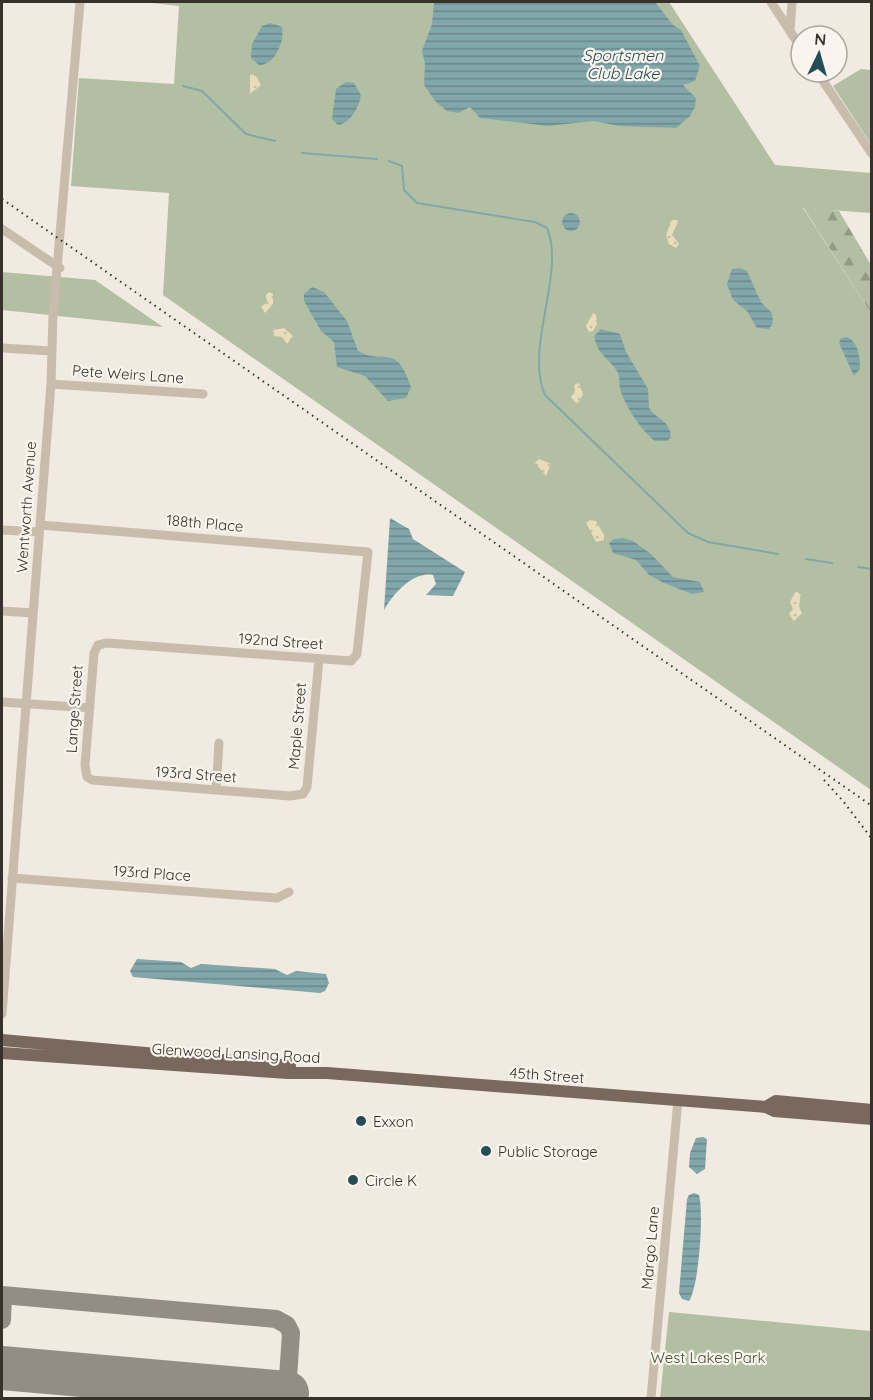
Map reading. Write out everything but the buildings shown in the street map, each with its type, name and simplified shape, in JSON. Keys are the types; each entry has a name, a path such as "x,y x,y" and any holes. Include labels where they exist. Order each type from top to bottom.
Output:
{"main road":[{"name":"Glenwood Lansing Road","path":"2,1040 286,1065 327,1073"},
{"name":"Glenwood Lansing Road","path":"2,1053 288,1073 327,1073"},
{"name":"45th Street","path":"327,1073 766,1107 774,1111 872,1119"},
{"name":"45th Street","path":"766,1107 776,1101 872,1110"}],"street":[{"name":"Wentworth Avenue","path":"2,1014 51,384 51,351 60,268 80,2"},
{"path":"771,2 789,29"},
{"path":"790,24 792,2"},
{"path":"825,84 872,154"},
{"path":"2,229 60,268"},
{"path":"2,348 51,351"},
{"name":"Pete Weirs Lane","path":"51,384 203,394"},
{"name":"188th Place","path":"2,530 39,529 368,552"},
{"name":"192nd Street","path":"98,645 107,643 347,661 356,656 368,552"},
{"path":"2,611 33,613"},
{"name":"Lange Street","path":"87,777 85,765 94,652 98,645"},
{"name":"Maple Street","path":"303,794 307,787 319,659"},
{"path":"2,702 90,708"},
{"path":"216,790 219,744"},
{"name":"193rd Street","path":"87,777 98,781 290,796 303,794"},
{"name":"193rd Place","path":"12,878 277,898 289,892"},
{"name":"Margo Lane","path":"651,1398 678,1100"}],"green space":[{"path":"143,2 669,2 775,165 871,173 871,213 803,208 871,313 871,790 163,295 169,193 71,186 79,78 174,84 179,6"},
{"path":"861,69 871,70 871,144 833,86 849,84 849,76"},
{"path":"803,207 839,211 871,265 871,313"},
{"path":"2,272 95,280 163,327 2,310"},
{"name":"West Lakes Park","path":"669,1312 871,1331 871,1398 660,1398"}],"sand":[{"path":"255,74 261,85 250,94 250,75"},
{"path":"676,219 678,222 672,235 679,244 676,248 669,244 666,235 671,221"},
{"path":"269,292 273,294 273,304 265,313 261,307 267,302 266,295"},
{"path":"593,313 596,315 597,324 593,331 589,332 586,326"},
{"path":"284,328 293,336 287,344 282,337 272,333 274,330"},
{"path":"579,383 583,394 576,403 571,397 575,391 574,385"},
{"path":"539,459 551,464 546,476 535,463"},
{"path":"590,520 596,521 604,535 604,540 596,542 586,523"},
{"path":"796,591 801,595 799,606 802,613 794,621 789,614 793,609 790,602"}],"water":[{"name":"Sportsmen Club Lake","path":"434,2 655,2 673,25 681,30 700,66 695,81 683,85 696,98 695,107 690,116 676,128 619,126 594,121 548,126 480,118 470,107 458,113 447,111 436,102 424,85 425,64 422,51 432,24"},
{"path":"271,23 282,27 282,39 274,57 265,64 259,65 251,58 252,44 262,26"},
{"path":"346,82 354,83 361,95 354,114 343,124 338,125 332,119 336,89"},
{"path":"571,213 577,216 580,222 577,228 571,231 565,228 562,222 565,216"},
{"path":"740,268 747,271 761,302 772,313 773,323 769,329 757,328 747,311 733,300 727,284 732,269"},
{"path":"312,287 324,292 347,321 358,351 367,355 389,357 400,364 411,387 406,398 388,401 365,376 337,367 334,342 321,331 304,301 304,294"},
{"path":"601,329 620,334 626,352 648,389 649,408 670,431 671,437 667,441 655,441 630,410 620,389 617,371 596,343 594,336"},
{"path":"847,337 854,343 859,355 860,369 854,376 839,343 841,338"},
{"path":"390,518 409,529 413,539 465,572 453,596 426,595 436,584 433,575 426,575 404,585 384,610"},
{"path":"623,538 633,541 651,554 673,577 700,582 704,592 692,594 664,583 649,575 636,560 613,553 609,543 614,539"},
{"path":"137,959 181,962 191,968 201,964 275,969 287,975 296,971 326,974 329,983 325,991 320,993 133,977 130,971"},
{"path":"696,1138 707,1139 705,1169 697,1174 689,1167 690,1153"},
{"path":"694,1193 699,1195 701,1232 698,1266 693,1293 689,1301 682,1299 679,1293 687,1199"}],"waterway":[{"path":"183,86 202,91 246,134 275,141"},
{"path":"302,153 377,159"},
{"path":"389,161 402,166 404,190 417,203 535,222 547,228 552,246 552,266 539,355 540,376 545,395 688,533 708,542 778,554"},
{"path":"806,559 832,563"},
{"path":"858,567 872,569"}],"taxiway":[{"path":"2,1295 276,1319 287,1325 291,1333 287,1393"},
{"path":"2,1320 3,1295"}],"runway":[{"path":"2,1368 287,1393"}],"railway":[{"path":"2,199 872,806"},
{"path":"824,780 872,839"}],"place":[{"name":"Exxon","path":"361,1121"},
{"name":"Public Storage","path":"486,1151"},
{"name":"Circle K","path":"353,1180"}]}
